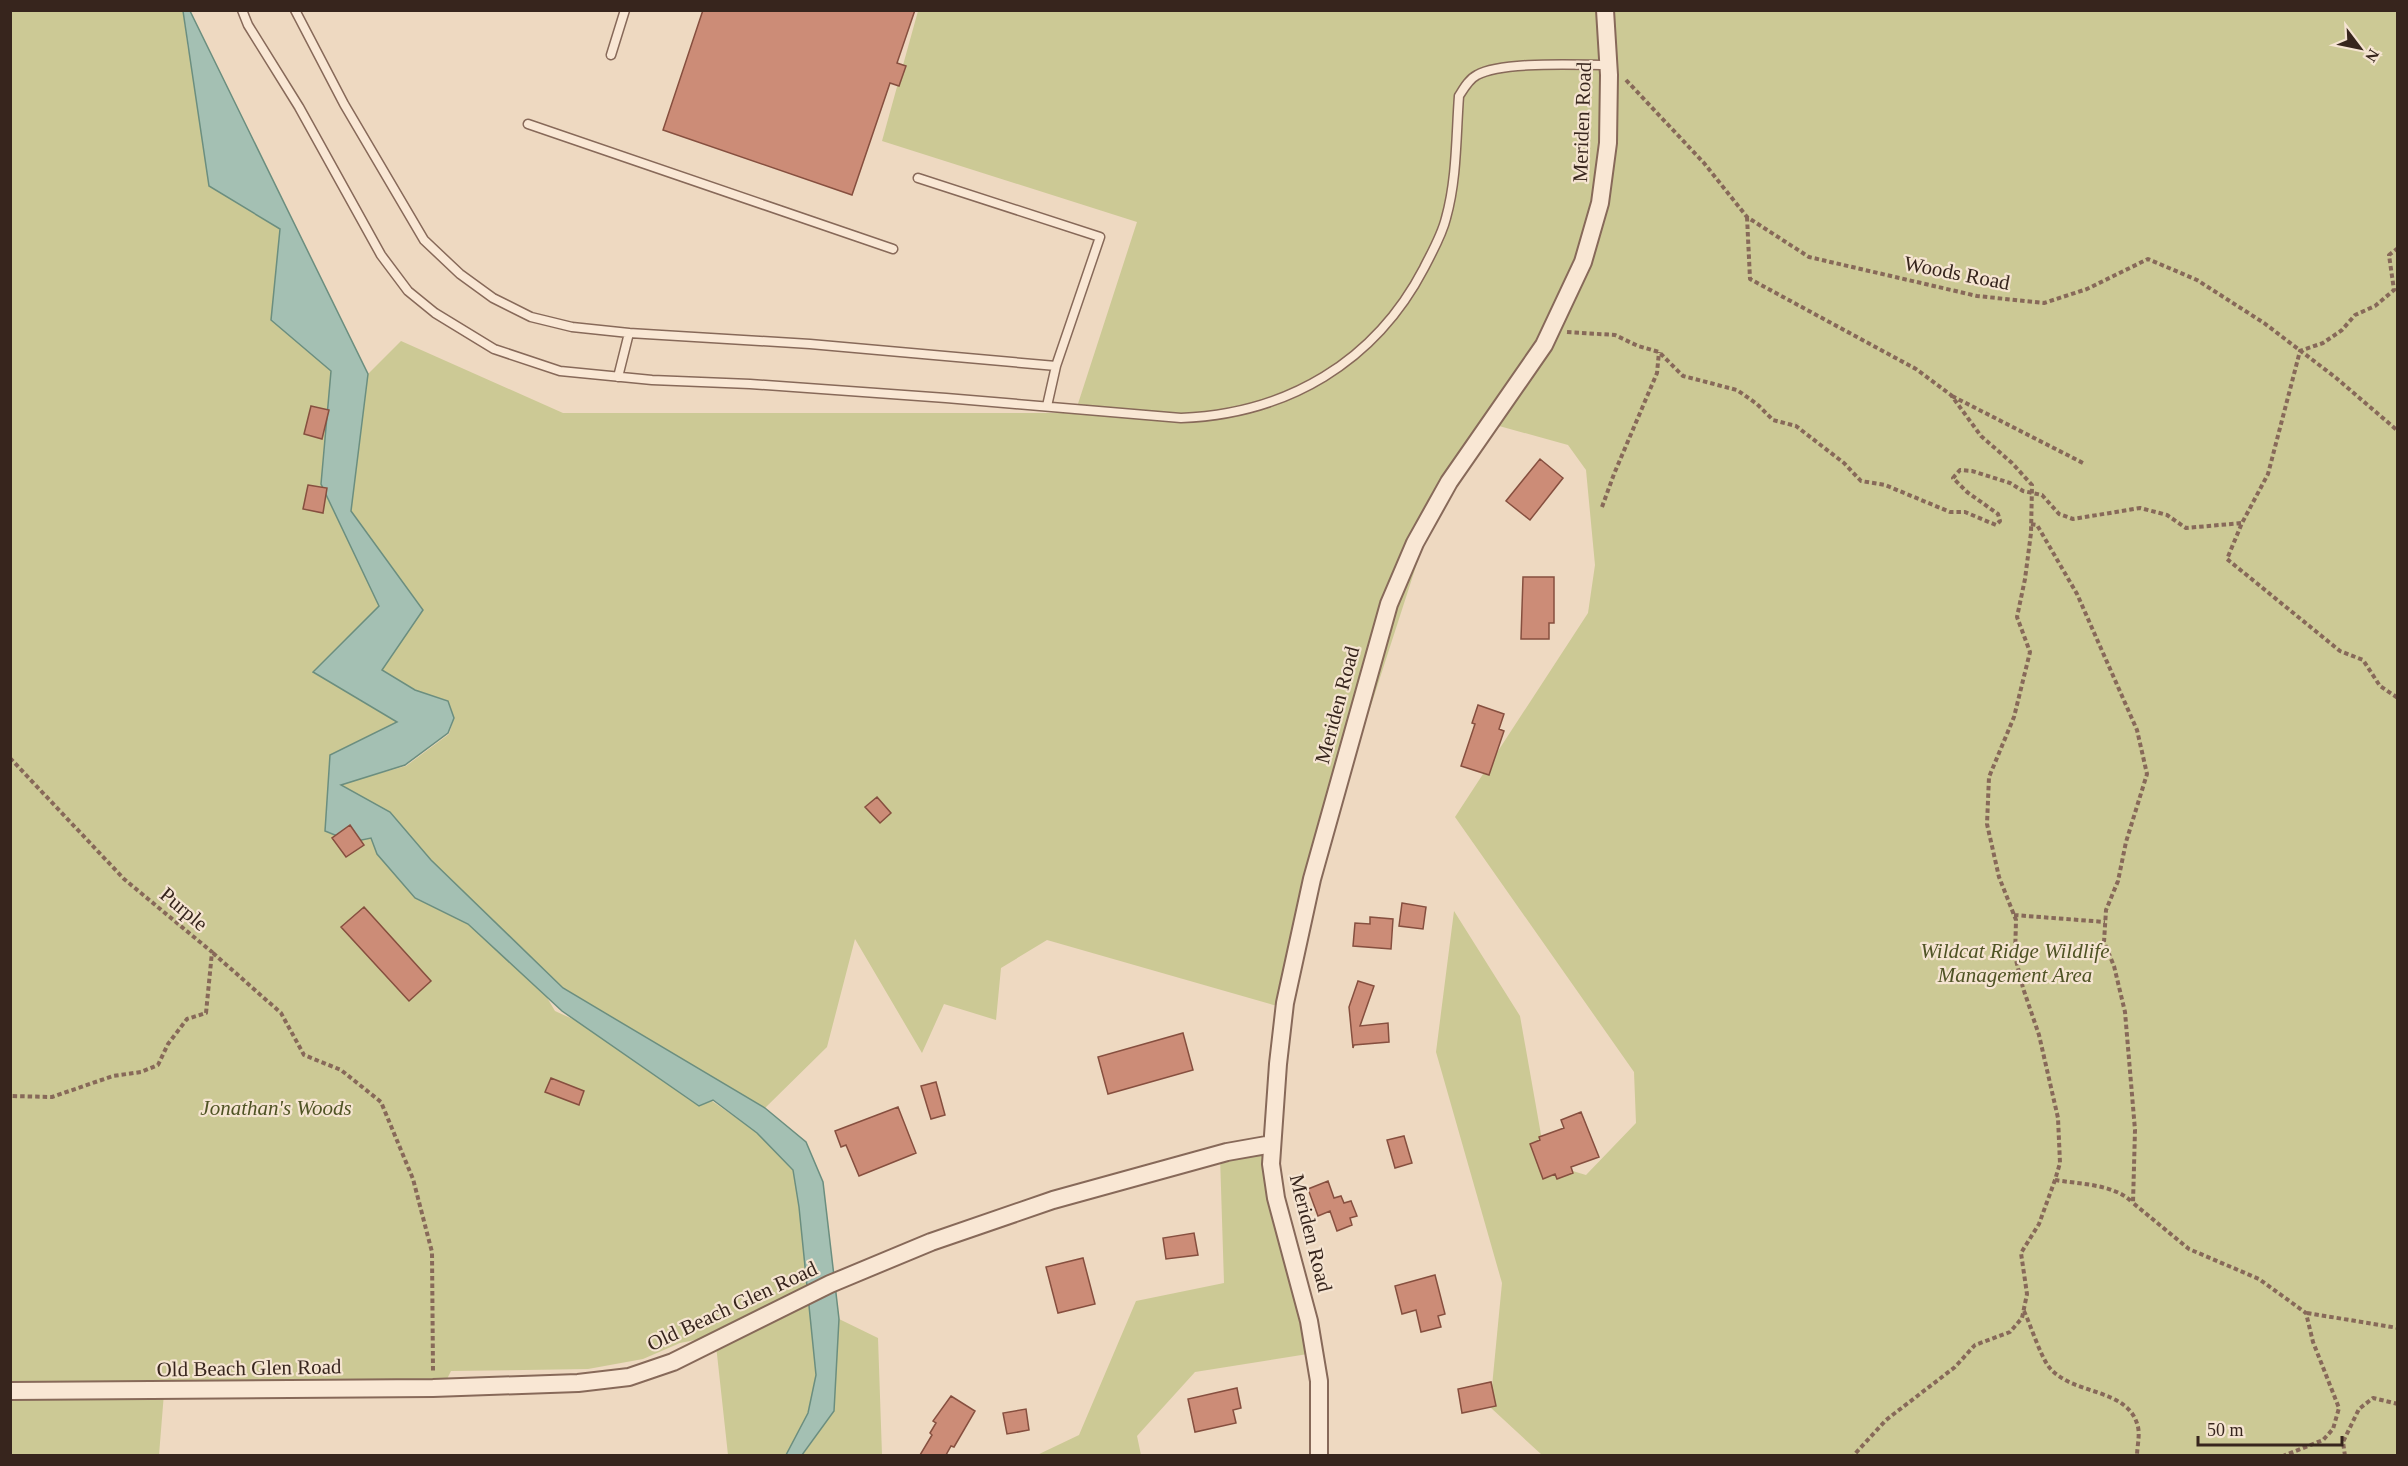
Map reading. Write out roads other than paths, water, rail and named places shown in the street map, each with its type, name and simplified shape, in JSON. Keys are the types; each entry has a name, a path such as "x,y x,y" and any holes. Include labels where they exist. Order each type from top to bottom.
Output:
{"street":[{"name":"Meriden Road","path":"1319,1455 1317,1371 1309,1321 1276,1198 1271,1164 1285,1003 1312,879 1389,604 1415,543 1449,482 1544,345 1583,262 1600,203 1608,143 1605,10"},
{"name":"Old Beach Glen Road","path":"10,1391 433,1388 578,1383 629,1377 673,1362 853,1274 932,1242 1053,1200 1227,1152 1272,1144"}],"lane":[{"path":"295,10 344,104 424,240 460,274 493,298 531,317 572,327 629,333 815,344 1056,366"},
{"path":"611,55 625,10"},
{"path":"243,11 381,255 408,291 435,313 494,349 560,371 618,377 750,384 1181,417 1207,417 1239,412 1269,403 1320,380 1364,346 1396,314 1435,247 1446,221 1452,195 1460,96 1465,85 1476,75 1495,68 1607,62"},
{"path":"528,124 893,249"},
{"path":"918,178 1100,237 1056,366 1047,406"},
{"path":"618,377 629,333"}],"park label":[{"name":"Wildcat Ridge Wildlife Management Area","path":"2015,963"},
{"name":"Jonathan's Woods","path":"276,1108"}]}
